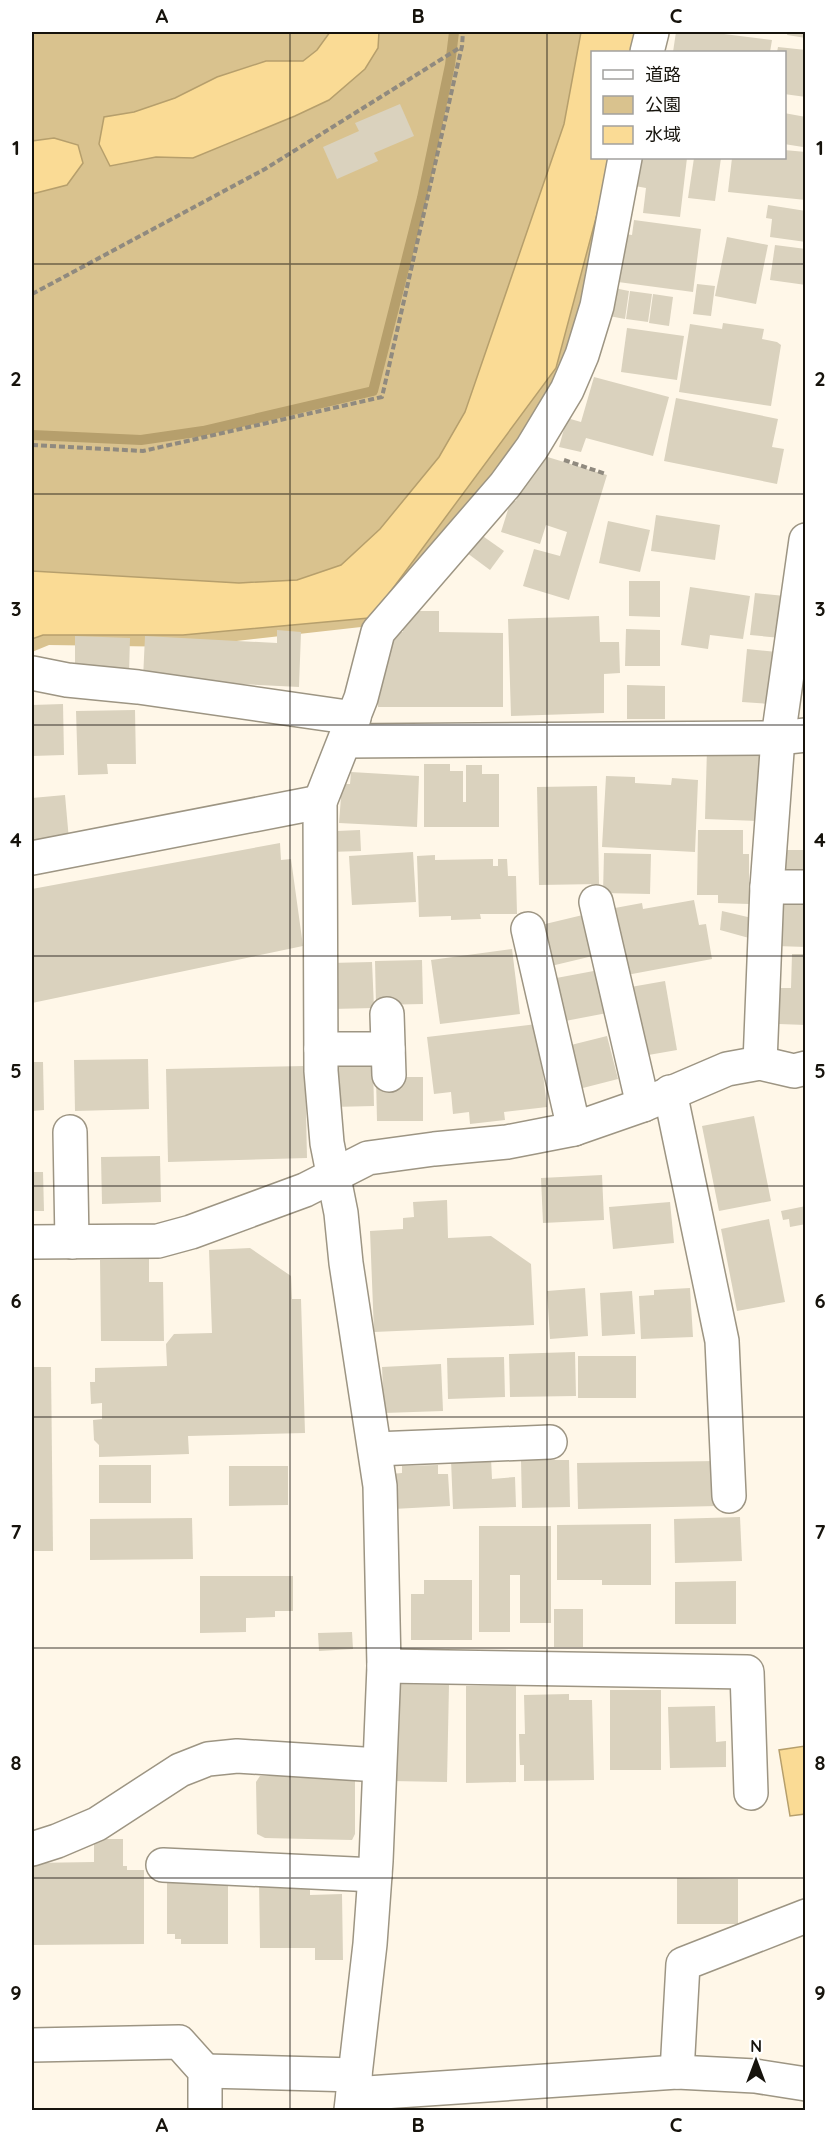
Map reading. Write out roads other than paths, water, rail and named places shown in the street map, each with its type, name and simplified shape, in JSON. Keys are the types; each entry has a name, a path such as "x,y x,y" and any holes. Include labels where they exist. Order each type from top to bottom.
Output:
{"street":[{"path":"648,51 652,32"},
{"path":"353,2093 370,1944 375,1875 384,1666 380,1486 346,1263 341,1213 327,1143 321,1049 320,802 361,698 378,632 505,485 532,448 567,390 582,355 597,306 625,159"},
{"path":"760,1063 767,887 792,737 806,540"},
{"path":"32,673 67,680 138,687 349,729 792,737"},
{"path":"32,858 320,802"},
{"path":"767,887 806,887"},
{"path":"596,902 656,1099 722,1341 729,1496"},
{"path":"528,929 574,1129"},
{"path":"321,1049 389,1062 387,1014"},
{"path":"32,1242 158,1241 191,1232 305,1190 368,1158 507,1142 574,1129 656,1099 728,1069 760,1063 794,1071 806,1068"},
{"path":"70,1132 72,1242"},
{"path":"375,1449 504,1458 550,1442"},
{"path":"384,1666 747,1672 751,1793"},
{"path":"32,1849 96,1824 180,1770 208,1759 237,1756 379,1765"},
{"path":"163,1865 375,1875"},
{"path":"677,2072 682,1964 806,1917"},
{"path":"32,2045 179,2042 205,2071 353,2093 677,2072 755,2076 806,2084"},
{"path":"205,2071 205,2110"}],"water":[{"path":"330,32 379,32 378,48 365,69 329,100 193,158 156,157 110,166 99,144 104,117 134,112 175,98 217,77 266,61 303,61 317,50"},
{"path":"581,32 638,32 633,51 591,51 591,159 612,159 556,368 369,618 183,635 43,635 32,639 32,571 239,583 297,580 341,565 380,529 439,457 465,412 564,124"},
{"path":"54,138 78,145 83,163 67,185 32,194 32,141"},
{"path":"805,1746 805,1814 790,1816 779,1750"}],"waterway":[{"path":"32,435 141,440 203,431 373,391 422,198 450,65 454,32"}]}
